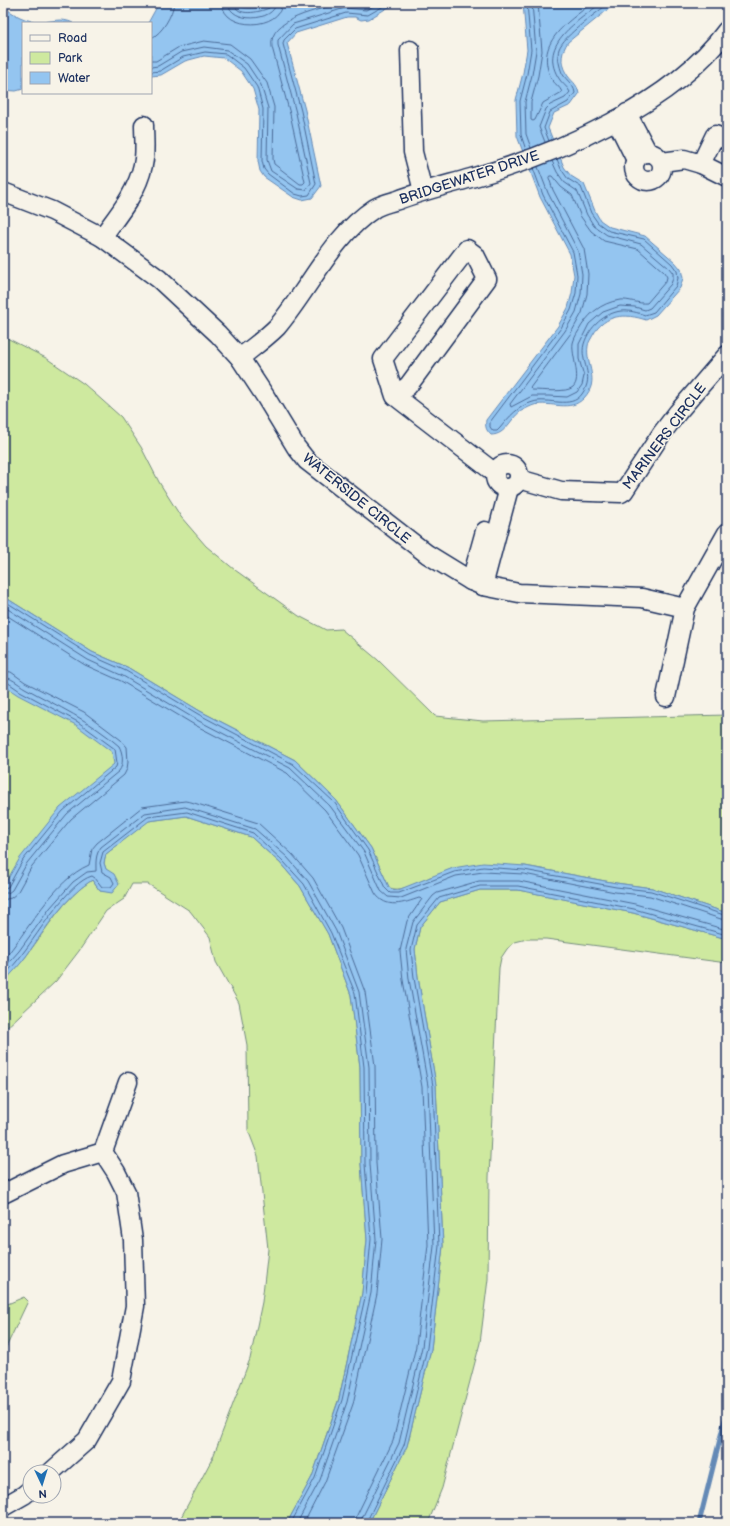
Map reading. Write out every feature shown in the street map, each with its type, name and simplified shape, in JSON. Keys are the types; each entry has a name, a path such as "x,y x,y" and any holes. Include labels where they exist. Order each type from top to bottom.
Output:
{"street":[{"name":"BRIDGEWATER DRIVE","path":"240,358 276,327 347,232 376,207 423,191 525,161 559,148 621,116 669,88 715,46 727,30"},
{"path":"410,50 413,152 423,191"},
{"path":"621,116 649,159 684,159 701,164 727,177"},
{"path":"102,237 127,203 137,184 144,164 144,125"},
{"path":"701,164 715,135 727,140"},
{"name":"WATERSIDE CIRCLE","path":"3,192 52,211 102,237 159,279 218,334 240,358 296,447 307,461 427,554 477,583 520,593 642,598 685,608"},
{"path":"467,249 475,255 487,279 408,386 395,396 382,358 467,249"},
{"name":"MARINERS CIRCLE","path":"395,396 505,481 561,491 621,493 678,412 727,355"},
{"path":"477,583 505,481"},
{"path":"666,697 685,608 727,533"},
{"path":"103,1152 128,1082"},
{"path":"3,1194 63,1164 103,1152"},
{"path":"60,1464 87,1440 121,1381 135,1306 133,1240 126,1192 116,1172 103,1152"},
{"path":"3,1507 22,1496"}],"green space":[{"path":"3,336 46,358 84,384 121,417 141,447 159,482 181,517 206,546 235,570 299,616 326,630 341,629 378,660 435,716 483,721 727,715 727,913 652,888 616,883 525,866 430,877 421,882 403,888 393,889 389,887 371,848 336,800 295,760 200,711 127,667 92,652 3,596"},
{"path":"3,630 158,777 3,973"},
{"path":"186,816 251,837 280,863 300,886 328,934 351,995 360,1067 361,1164 367,1240 362,1293 339,1398 312,1477 287,1523 178,1523 213,1457 250,1359 262,1302 268,1249 258,1156 248,1130 247,1045 239,1003 216,962 210,937 190,911 148,884 132,884 124,899 106,911 79,951 56,981 3,1031 3,983 24,959 56,914 82,887 92,880 100,891 112,892 119,884 106,870 104,863 106,854 148,821"},
{"path":"480,890 518,890 544,895 633,913 727,939 727,963 546,939 527,939 515,942 507,949 501,958 499,968 489,1177 488,1279 480,1343 442,1488 428,1523 369,1523 407,1446 431,1349 443,1246 436,1085 418,977 415,949 420,927 440,902"},
{"path":"24,1297 28,1301 3,1354 3,1306"}],"water":[{"path":"159,3 236,3 245,8 254,8 273,3 402,3 387,8 369,19 361,20 355,17 347,17 296,33 287,43 305,110 321,186 312,198 302,200 293,197 264,177 260,171 258,161 259,110 253,89 241,71 224,58 204,56 185,61 161,75 152,76 152,22 149,22"},
{"path":"523,3 616,3 566,45 562,57 564,69 577,87 579,94 571,105 554,113 548,128 564,167 571,176 584,184 600,220 610,227 645,236 675,262 681,269 683,278 680,288 656,315 646,320 631,316 616,317 603,323 598,328 588,345 588,360 592,379 589,391 584,398 573,405 567,406 547,404 533,405 519,413 501,432 491,435 486,428 486,420 558,326 568,308 572,293 574,275 570,254 540,197 517,136 516,100 527,50"},
{"path":"3,6 15,15 35,22 22,22 22,89 16,91 3,90"},
{"path":"60,20 71,22 40,22"},
{"path":"3,596 92,652 127,667 200,711 295,760 336,800 371,848 391,889 398,890 453,868 483,863 525,866 616,883 652,888 727,913 727,939 633,913 518,890 480,890 440,902 420,927 415,949 418,977 436,1085 443,1246 431,1349 407,1446 369,1523 287,1523 312,1477 339,1399 362,1293 367,1240 361,1164 360,1067 351,995 328,934 300,886 280,863 251,837 186,816 149,821 106,854 104,863 106,869 114,874 119,884 112,893 100,891 92,880 82,887 56,914 24,959 3,983 3,887 20,858 60,808 114,764 112,752 76,725 18,695 3,685"}],"waterway":[{"path":"699,1523 727,1411"}],"railway":[{"path":"725,1523 727,1514"}]}
